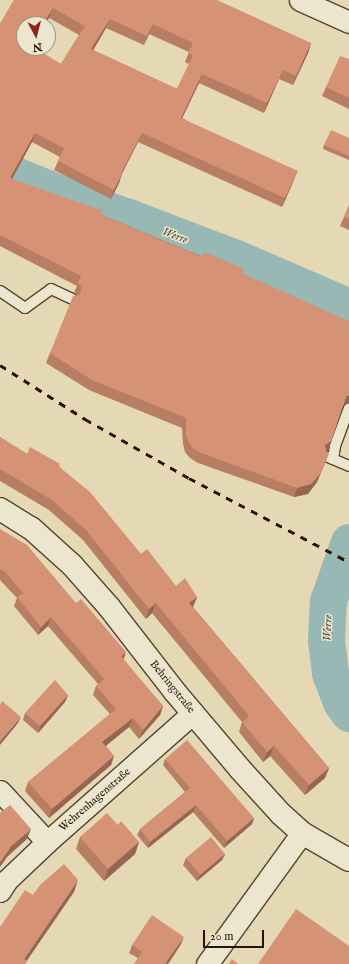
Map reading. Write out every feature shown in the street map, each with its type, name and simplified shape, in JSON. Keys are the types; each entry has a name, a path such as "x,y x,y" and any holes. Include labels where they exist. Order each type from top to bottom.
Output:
{"street":[{"path":"300,0 349,22"},
{"name":"Behringstraße","path":"0,509 31,528 72,566 109,607 193,713 240,769 302,833 349,860"},
{"name":"Wehrenhagenstraße","path":"0,891 7,880 47,842 193,713"},
{"path":"0,792 47,842"},
{"path":"207,964 302,833"}],"lane":[{"path":"0,291 25,308 51,289 72,299"},
{"path":"349,408 330,458 349,466"}],"building":[{"path":"14,0 217,0 311,43 296,76 283,70 267,103 202,74 181,118 298,171 285,198 142,133 121,173 122,174 114,190 58,161 64,148 35,133 10,178 103,211 101,215 202,257 204,252 244,269 242,273 349,321 349,395 346,396 331,441 325,445 326,451 329,453 321,473 311,484 297,488 201,453 194,449 189,443 186,435 186,418 92,380 50,353 73,296 79,295 81,292 81,286 78,284 81,276 0,235 0,24","holes":["110,19 147,36 153,24 193,43 188,53 193,55 177,89 91,49"]},
{"path":"340,56 349,59 349,98 326,87"},
{"path":"331,130 349,138 349,156 324,145"},
{"path":"349,205 349,219 344,217"},
{"path":"0,437 27,454 30,447 60,464 58,466 90,492 141,554 147,549 176,586 185,578 197,597 189,603 329,768 309,785 274,746 267,752 242,722 249,716 156,603 149,609 86,530 52,500 0,469"},
{"path":"0,529 27,545 76,603 81,599 126,652 121,656 163,706 143,730 133,718 102,742 114,756 52,809 28,782 116,709 96,686 104,679 51,617 41,627 17,597 23,593 4,571 0,569"},
{"path":"55,680 68,695 40,726 25,713"},
{"path":"2,701 21,717 0,741 0,705"},
{"path":"187,740 254,818 227,841 196,805 150,842 140,829 190,788 165,759"},
{"path":"10,805 31,829 11,846 0,862 0,813"},
{"path":"107,813 118,825 121,821 139,842 108,869 80,837"},
{"path":"211,837 225,854 200,875 186,858"},
{"path":"64,864 78,880 24,959 27,961 24,964 0,964 0,927 25,890 33,895 40,885"},
{"path":"296,909 349,946 349,964 258,964"},
{"path":"152,915 184,937 165,964 134,964 142,952 132,945"},
{"path":"232,959 238,964 229,964"}],"waterway":[{"name":"Werre","path":"0,169 62,194 131,218 236,258 349,307"},
{"name":"Werre","path":"349,542 328,601 326,640 330,673 341,702 349,713"}],"railway":[{"path":"0,365 85,419 189,478 349,562"}]}
